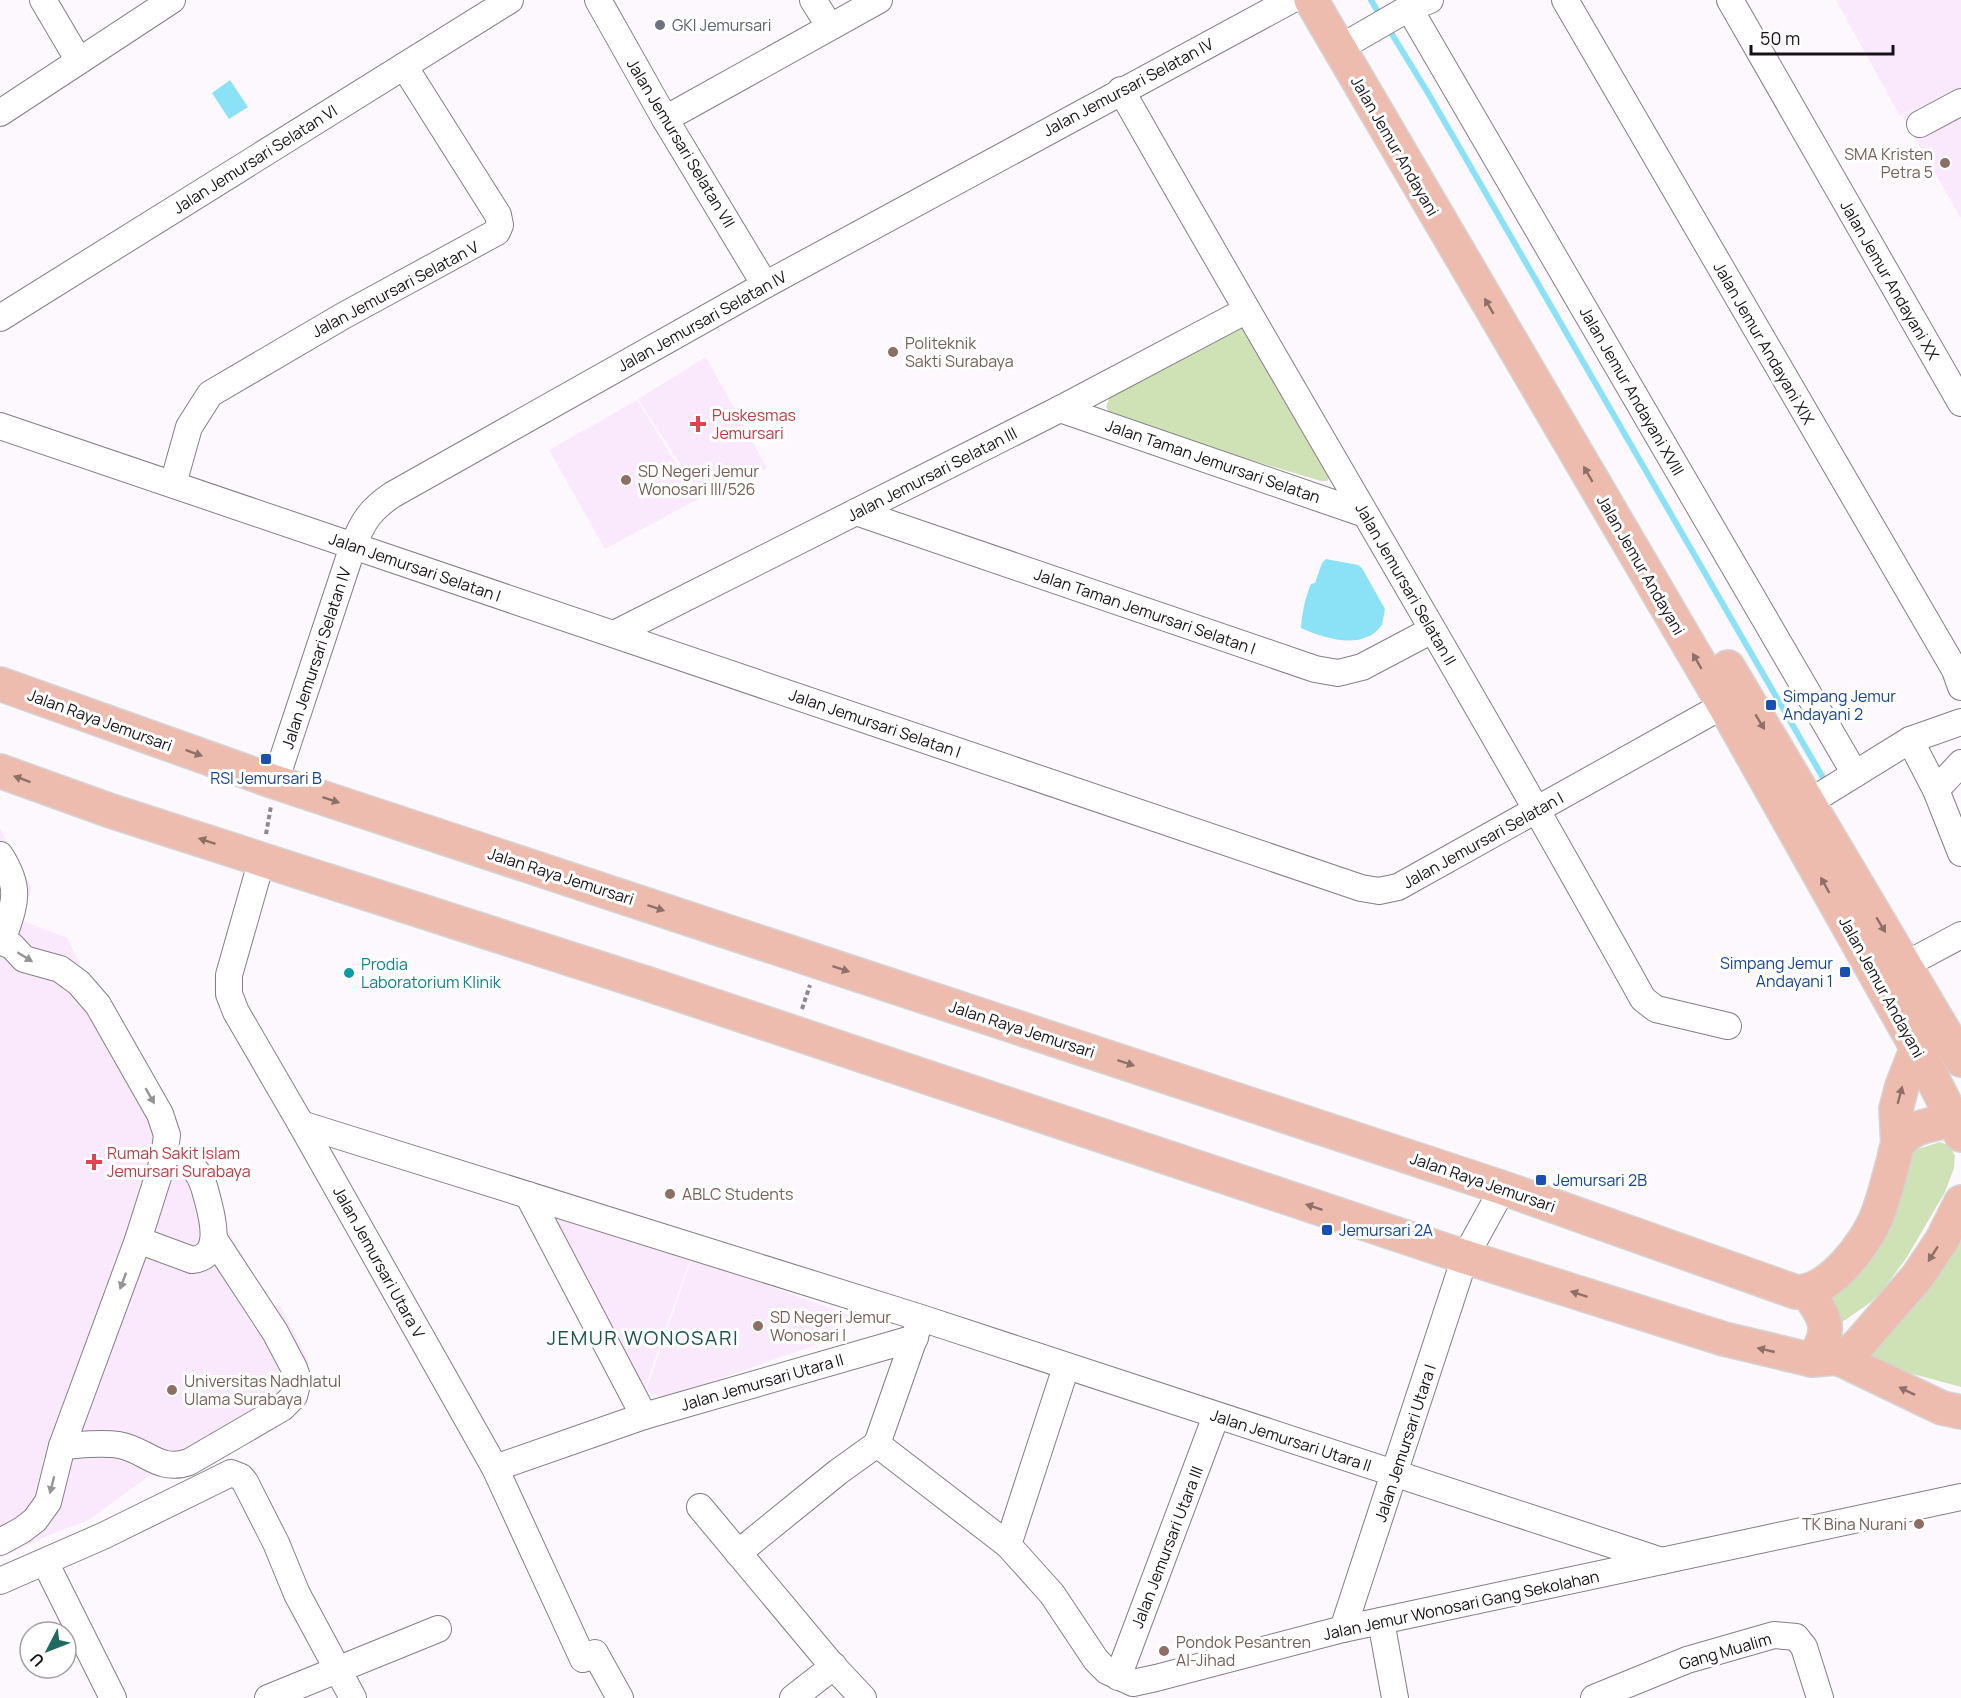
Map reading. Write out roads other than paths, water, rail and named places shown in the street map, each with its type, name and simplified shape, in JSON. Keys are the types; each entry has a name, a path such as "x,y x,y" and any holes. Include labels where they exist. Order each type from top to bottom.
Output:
{"main road":[{"name":"Jalan Jemur Andayani","path":"1311,0 1381,27 1724,705 1958,1125"},
{"name":"Jalan Jemur Andayani","path":"1334,0 1381,27 1808,803 1961,1060"},
{"name":"Jalan Raya Jemursari","path":"0,684 274,791 1498,1196 1788,1290 1807,1292"},
{"path":"0,771 111,811 263,852 645,983 1469,1250 1724,1339 1825,1359 1942,1408 1961,1412"},
{"path":"1825,1359 1826,1325 1817,1305 1807,1292 1853,1258 1877,1218 1898,1145 1896,1109 1902,1086 1917,1048"},
{"path":"1898,1145 1913,1131 1929,1124 1958,1125"},
{"path":"1825,1359 1850,1352 1859,1344 1918,1276 1942,1240 1961,1202"}],"street":[{"path":"43,0 79,61"},
{"path":"0,113 172,0"},
{"name":"Jalan Jemursari Selatan VI","path":"0,318 510,0"},
{"name":"Jalan Jemursari Selatan VII","path":"598,0 665,119 765,285"},
{"path":"813,0 830,27"},
{"path":"665,119 879,0"},
{"name":"Jalan Jemursari Selatan IV","path":"274,791 353,546 362,522 376,506 765,285 1121,90 1291,0"},
{"name":"Jalan Jemur Andayani XIX","path":"1565,0 1954,670 1961,687"},
{"name":"Jalan Jemur Andayani XX","path":"1730,0 1961,403"},
{"name":"Jalan Jemur Andayani XVIII","path":"1381,27 1855,774"},
{"name":"Jalan Jemursari Selatan V","path":"173,484 189,427 210,393 343,316 497,232 500,225 498,215 404,66"},
{"name":"Jalan Jemursari Selatan II","path":"1121,90 1432,630 1538,809 1643,999 1656,1009 1728,1026"},
{"path":"1920,124 1961,102"},
{"name":"Jalan Jemursari Selatan III","path":"614,634 1060,409 1247,310"},
{"name":"Jalan Taman Jemursari Selatan","path":"1060,409 1365,514"},
{"name":"Jalan Jemursari Selatan I","path":"0,426 1370,890 1379,891 1398,887 1724,705"},
{"name":"Jalan Taman Jemursari Selatan I","path":"855,512 1315,669 1338,673 1362,667 1432,630"},
{"path":"1808,803 1910,740 1961,722"},
{"path":"1910,740 1936,790 1961,853"},
{"path":"1936,790 1961,763"},
{"name":"Jalan Jemursari Utara V","path":"263,852 229,975 229,994 236,1012 495,1468 583,1659 595,1653 620,1698"},
{"path":"0,855 9,870 15,889 15,898 1,941 12,946 24,959 60,969 79,983 98,1005 160,1114 166,1135 164,1158 138,1240 62,1446 48,1502 42,1512 22,1530 0,1542"},
{"path":"1905,965 1961,935"},
{"path":"301,1124 528,1195 918,1328 877,1444 738,1553"},
{"path":"138,1240 192,1260 205,1255 214,1239 214,1223 200,1176 187,1163 164,1158"},
{"path":"528,1195 644,1416"},
{"name":"Jalan Jemursari Utara I","path":"1343,1629 1469,1250 1498,1196"},
{"path":"62,1446 95,1443 120,1445 129,1447 158,1462 179,1466 282,1408 294,1396 298,1380 294,1368 275,1332 214,1239"},
{"name":"Jalan Jemursari Utara II","path":"495,1468 644,1416 918,1328 1066,1367 1662,1561"},
{"path":"1008,1545 1066,1367"},
{"name":"Jalan Jemursari Utara III","path":"1118,1677 1216,1416"},
{"path":"877,1444 1008,1545 1052,1594 1095,1660 1118,1677"},
{"path":"0,1581 49,1569 103,1536 231,1473 245,1482 276,1543 297,1594 353,1698"},
{"name":"Jalan Jemur Wonosari Gang Sekolahan","path":"1118,1677 1133,1683 1343,1629 1961,1497"},
{"path":"700,1507 863,1698"},
{"path":"49,1569 113,1698"},
{"path":"1381,1621 1395,1698"},
{"path":"268,1698 438,1629"},
{"name":"Gang Mualim","path":"1594,1698 1687,1660 1774,1635 1796,1637 1804,1647 1820,1698"},
{"path":"793,1698 834,1666"}],"water":[{"path":"230,80 248,107 229,119 212,93"},
{"path":"1326,559 1358,565 1362,568 1385,609 1382,625 1371,635 1351,641 1325,637 1301,628 1309,589 1311,584 1315,583 1322,563"}],"waterway":[{"path":"1371,0 1381,17"},
{"path":"1387,26 1428,93 1826,783"}],"place":[{"name":"GKI Jemursari","path":"660,25"},
{"name":"SMA Kristen Petra 5","path":"1945,163"},
{"name":"Politeknik Sakti Surabaya","path":"893,352"},
{"name":"Puskesmas Jemursari","path":"698,424"},
{"name":"SD Negeri Jemur Wonosari III/526","path":"626,480"},
{"name":"Simpang Jemur Andayani 2","path":"1771,705"},
{"name":"RSI Jemursari B","path":"266,759"},
{"name":"Simpang Jemur Andayani 1","path":"1845,972"},
{"name":"Prodia Laboratorium Klinik","path":"349,973"},
{"name":"Rumah Sakit Islam Jemursari Surabaya","path":"94,1162"},
{"name":"Jemursari 2B","path":"1541,1180"},
{"name":"ABLC Students","path":"670,1194"},
{"name":"Jemursari 2A","path":"1327,1230"},
{"name":"SD Negeri Jemur Wonosari I","path":"758,1326"},
{"name":"Universitas Nadhlatul Ulama Surabaya","path":"172,1390"},
{"name":"TK Bina Nurani","path":"1919,1524"},
{"name":"Pondok Pesantren Al-Jihad","path":"1164,1651"}],"district":[{"name":"JEMUR WONOSARI","path":"643,1338"}]}
